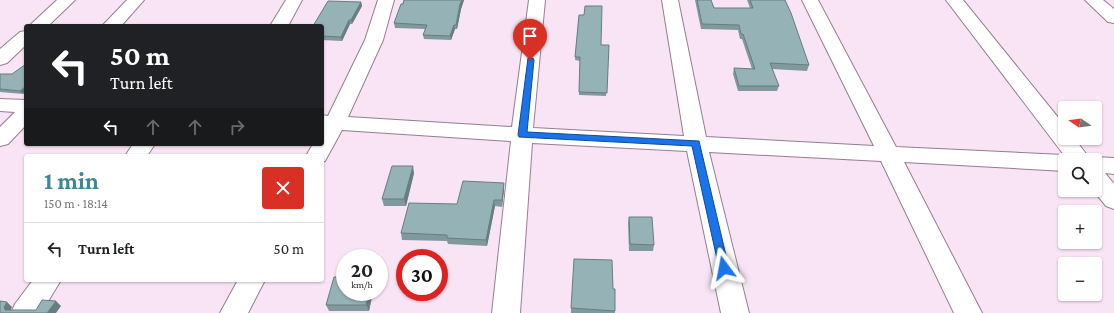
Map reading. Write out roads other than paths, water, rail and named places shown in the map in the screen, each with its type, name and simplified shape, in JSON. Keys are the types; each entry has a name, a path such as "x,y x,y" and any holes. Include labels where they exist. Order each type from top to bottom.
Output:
{"street":[{"path":"40,24 67,0"},
{"path":"113,24 136,0"},
{"path":"280,24 294,0"},
{"path":"324,135 328,123 374,40 386,0"},
{"path":"506,313 522,135 537,0"},
{"path":"670,0 696,143 735,313"},
{"path":"810,0 968,313"},
{"path":"954,0 1074,153"},
{"path":"1093,0 1114,18"},
{"path":"0,59 24,38"},
{"path":"0,105 24,106"},
{"path":"0,139 24,115"},
{"path":"328,123 522,135 696,143 1058,164"},
{"path":"1102,165 1114,166"},
{"path":"1102,185 1114,200"},
{"path":"25,313 47,282"},
{"path":"234,313 251,282"}]}
